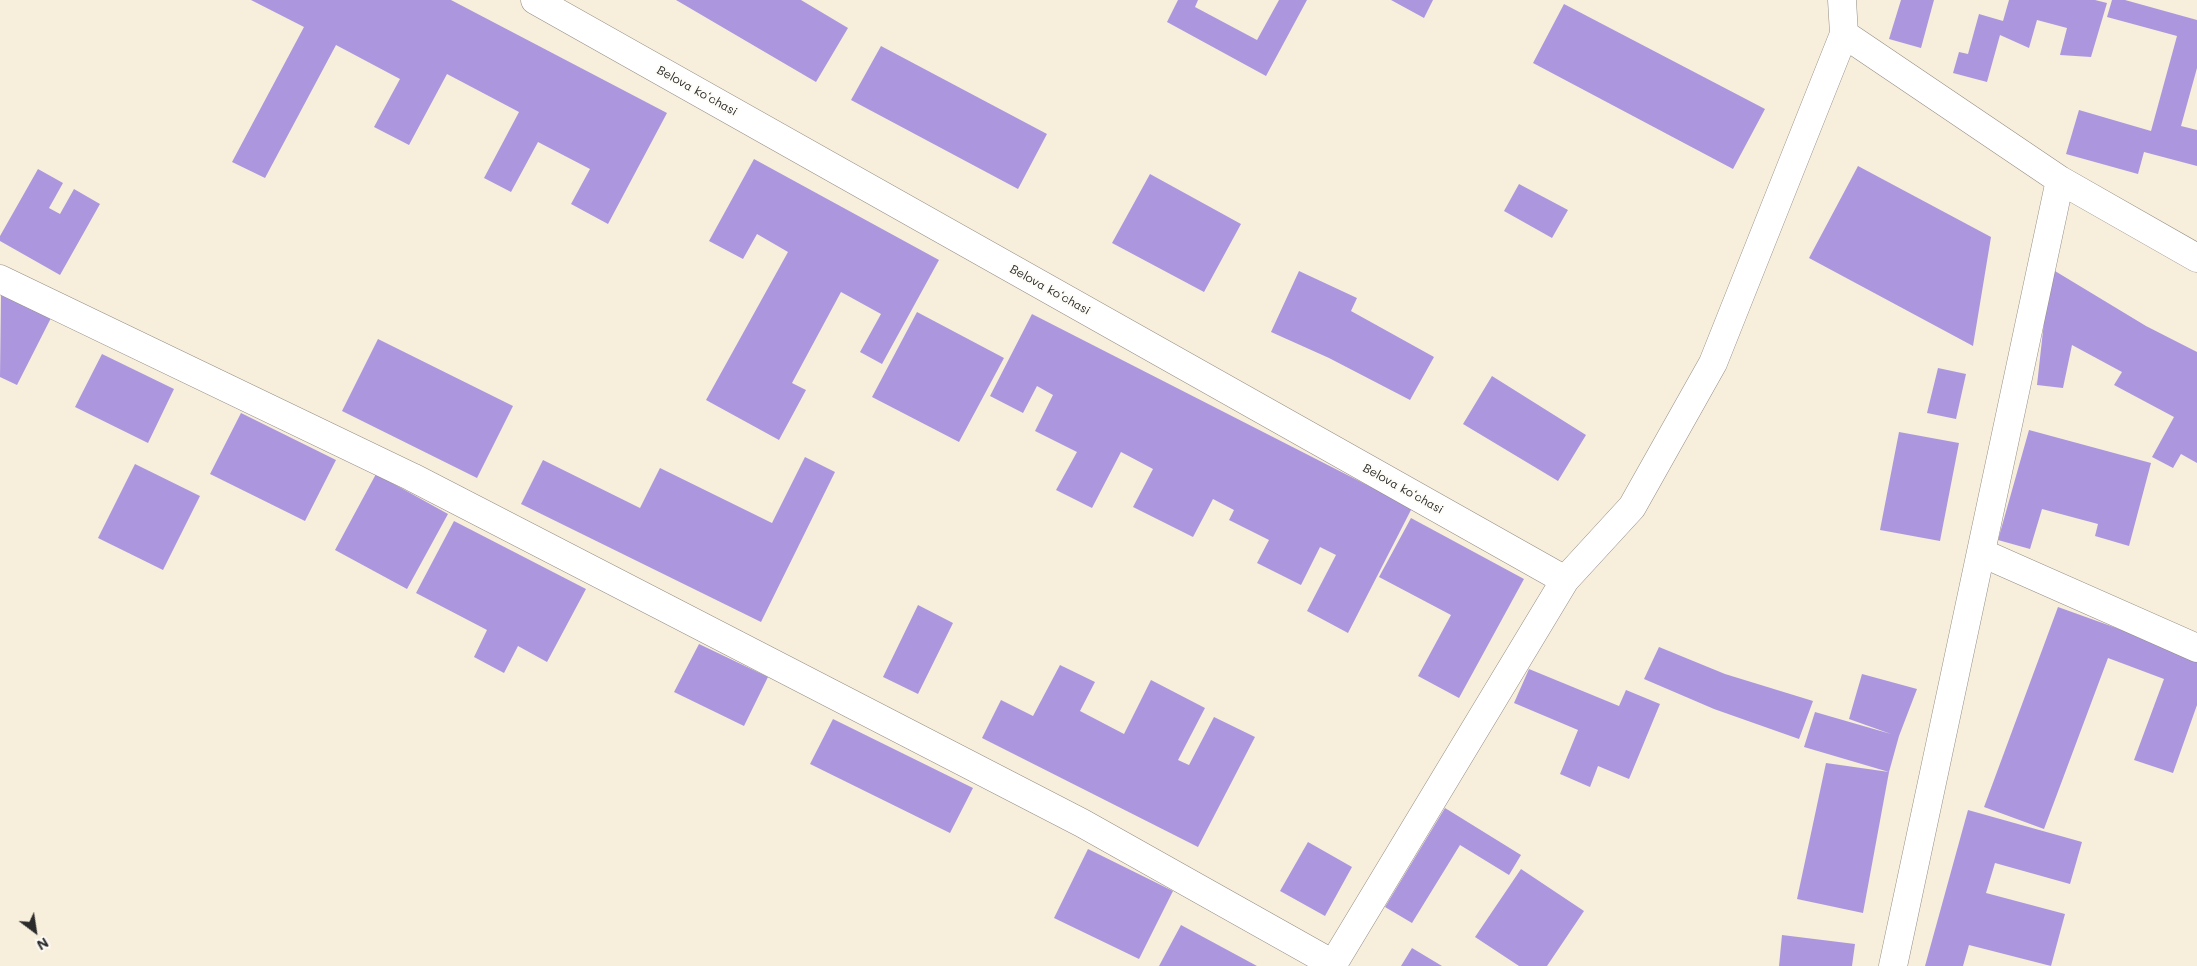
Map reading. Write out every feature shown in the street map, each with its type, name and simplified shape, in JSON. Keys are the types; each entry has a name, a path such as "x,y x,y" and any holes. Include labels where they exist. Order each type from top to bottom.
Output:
{"street":[{"name":"Belova koʻchasi","path":"535,0 1565,580"},
{"path":"0,278 439,490 1082,823 1332,965 1565,580 1632,507 1714,363 1844,34 1842,0"},
{"path":"1844,34 2060,180 2197,258"},
{"path":"1893,966 2060,180"},
{"path":"1982,553 2197,648"}],"building":[{"path":"251,0 451,0 667,113 608,224 571,204 590,169 538,142 511,192 484,178 519,112 447,74 409,145 374,127 400,79 336,45 265,178 232,162 304,27"},
{"path":"676,0 801,0 848,28 816,82"},
{"path":"1178,0 1198,0 1195,7 1257,40 1279,0 1307,0 1266,76 1167,22"},
{"path":"1391,0 1433,0 1424,18"},
{"path":"1901,0 1934,0 1921,48 1889,39"},
{"path":"2009,0 2095,0 2107,3 2091,57 2060,55 2067,28 2037,20 2029,48 2000,35 1987,82 1953,73 1959,52 1968,54 1979,14 2003,21"},
{"path":"2112,0 2125,0 2197,20 2197,68 2181,126 2197,130 2197,166 2144,152 2138,174 2066,154 2079,110 2151,131 2177,36 2107,17"},
{"path":"1564,4 1765,109 1733,169 1533,63"},
{"path":"881,46 1047,134 1018,189 851,100"},
{"path":"754,159 939,260 882,364 860,352 881,314 841,292 792,383 806,390 779,440 706,400 788,252 757,234 743,259 709,241"},
{"path":"1858,166 1991,237 1973,346 1809,258"},
{"path":"38,169 63,183 49,208 60,214 74,189 100,204 60,275 0,241 0,236"},
{"path":"1150,174 1241,224 1204,292 1112,243"},
{"path":"1519,184 1568,210 1552,238 1504,211"},
{"path":"2050,268 2146,326 2197,352 2197,463 2181,454 2173,468 2152,457 2174,417 2114,385 2122,372 2072,345 2063,388 2037,385"},
{"path":"1299,271 1357,298 1351,311 1434,357 1410,400 1329,358 1271,332"},
{"path":"1,294 51,318 17,385 0,377"},
{"path":"917,312 1004,358 959,442 872,397"},
{"path":"1032,314 1412,508 1348,633 1307,611 1336,555 1320,547 1301,585 1257,563 1269,540 1229,520 1234,510 1213,499 1193,537 1133,507 1153,469 1121,452 1092,508 1056,490 1077,452 1035,431 1053,395 1037,386 1023,413 990,396"},
{"path":"378,339 513,406 477,478 342,411"},
{"path":"102,354 174,389 148,443 75,407"},
{"path":"1938,368 1966,374 1956,419 1927,413"},
{"path":"1492,376 1586,435 1558,481 1463,424"},
{"path":"241,413 336,460 305,521 210,474"},
{"path":"2029,430 2151,463 2129,546 2095,536 2098,524 2042,509 2030,549 1998,540"},
{"path":"1899,432 1959,443 1940,541 1880,530"},
{"path":"805,457 835,472 761,622 521,504 543,460 640,508 660,468 772,523"},
{"path":"135,464 200,496 163,570 98,538"},
{"path":"376,474 448,514 407,589 335,550"},
{"path":"1411,518 1524,579 1459,698 1418,676 1451,615 1379,577"},
{"path":"454,521 586,589 547,662 518,646 504,673 474,657 487,630 416,593"},
{"path":"918,605 953,623 918,694 883,677"},
{"path":"2058,607 2197,657 2197,705 2173,773 2134,760 2164,679 2108,658 2044,829 1984,807"},
{"path":"699,644 768,677 744,726 674,692"},
{"path":"1659,647 1725,674 1813,701 1799,739 1714,709 1644,679"},
{"path":"1060,665 1095,682 1080,711 1124,734 1151,680 1205,708 1178,760 1189,765 1214,717 1255,737 1198,847 982,738 1001,700 1033,716"},
{"path":"1529,669 1619,706 1626,690 1660,704 1629,779 1598,766 1590,787 1560,774 1578,730 1514,703"},
{"path":"1862,674 1917,689 1899,736 1889,772 1804,747 1815,712 1891,734 1849,719"},
{"path":"833,719 973,788 950,833 810,764"},
{"path":"1826,763 1889,772 1863,913 1797,899"},
{"path":"1445,808 1521,855 1509,875 1460,845 1412,923 1385,907"},
{"path":"1968,810 2082,842 2070,884 1995,863 1986,893 2065,914 2051,966 1969,945 1963,966 1925,966"},
{"path":"1308,842 1352,867 1325,916 1280,891"},
{"path":"1088,849 1173,891 1139,959 1054,918"},
{"path":"1521,869 1584,911 1547,966 1519,966 1475,937"},
{"path":"1181,925 1257,966 1159,966"},
{"path":"1782,935 1855,944 1852,966 1779,966"},
{"path":"1412,948 1442,966 1401,966"}]}
